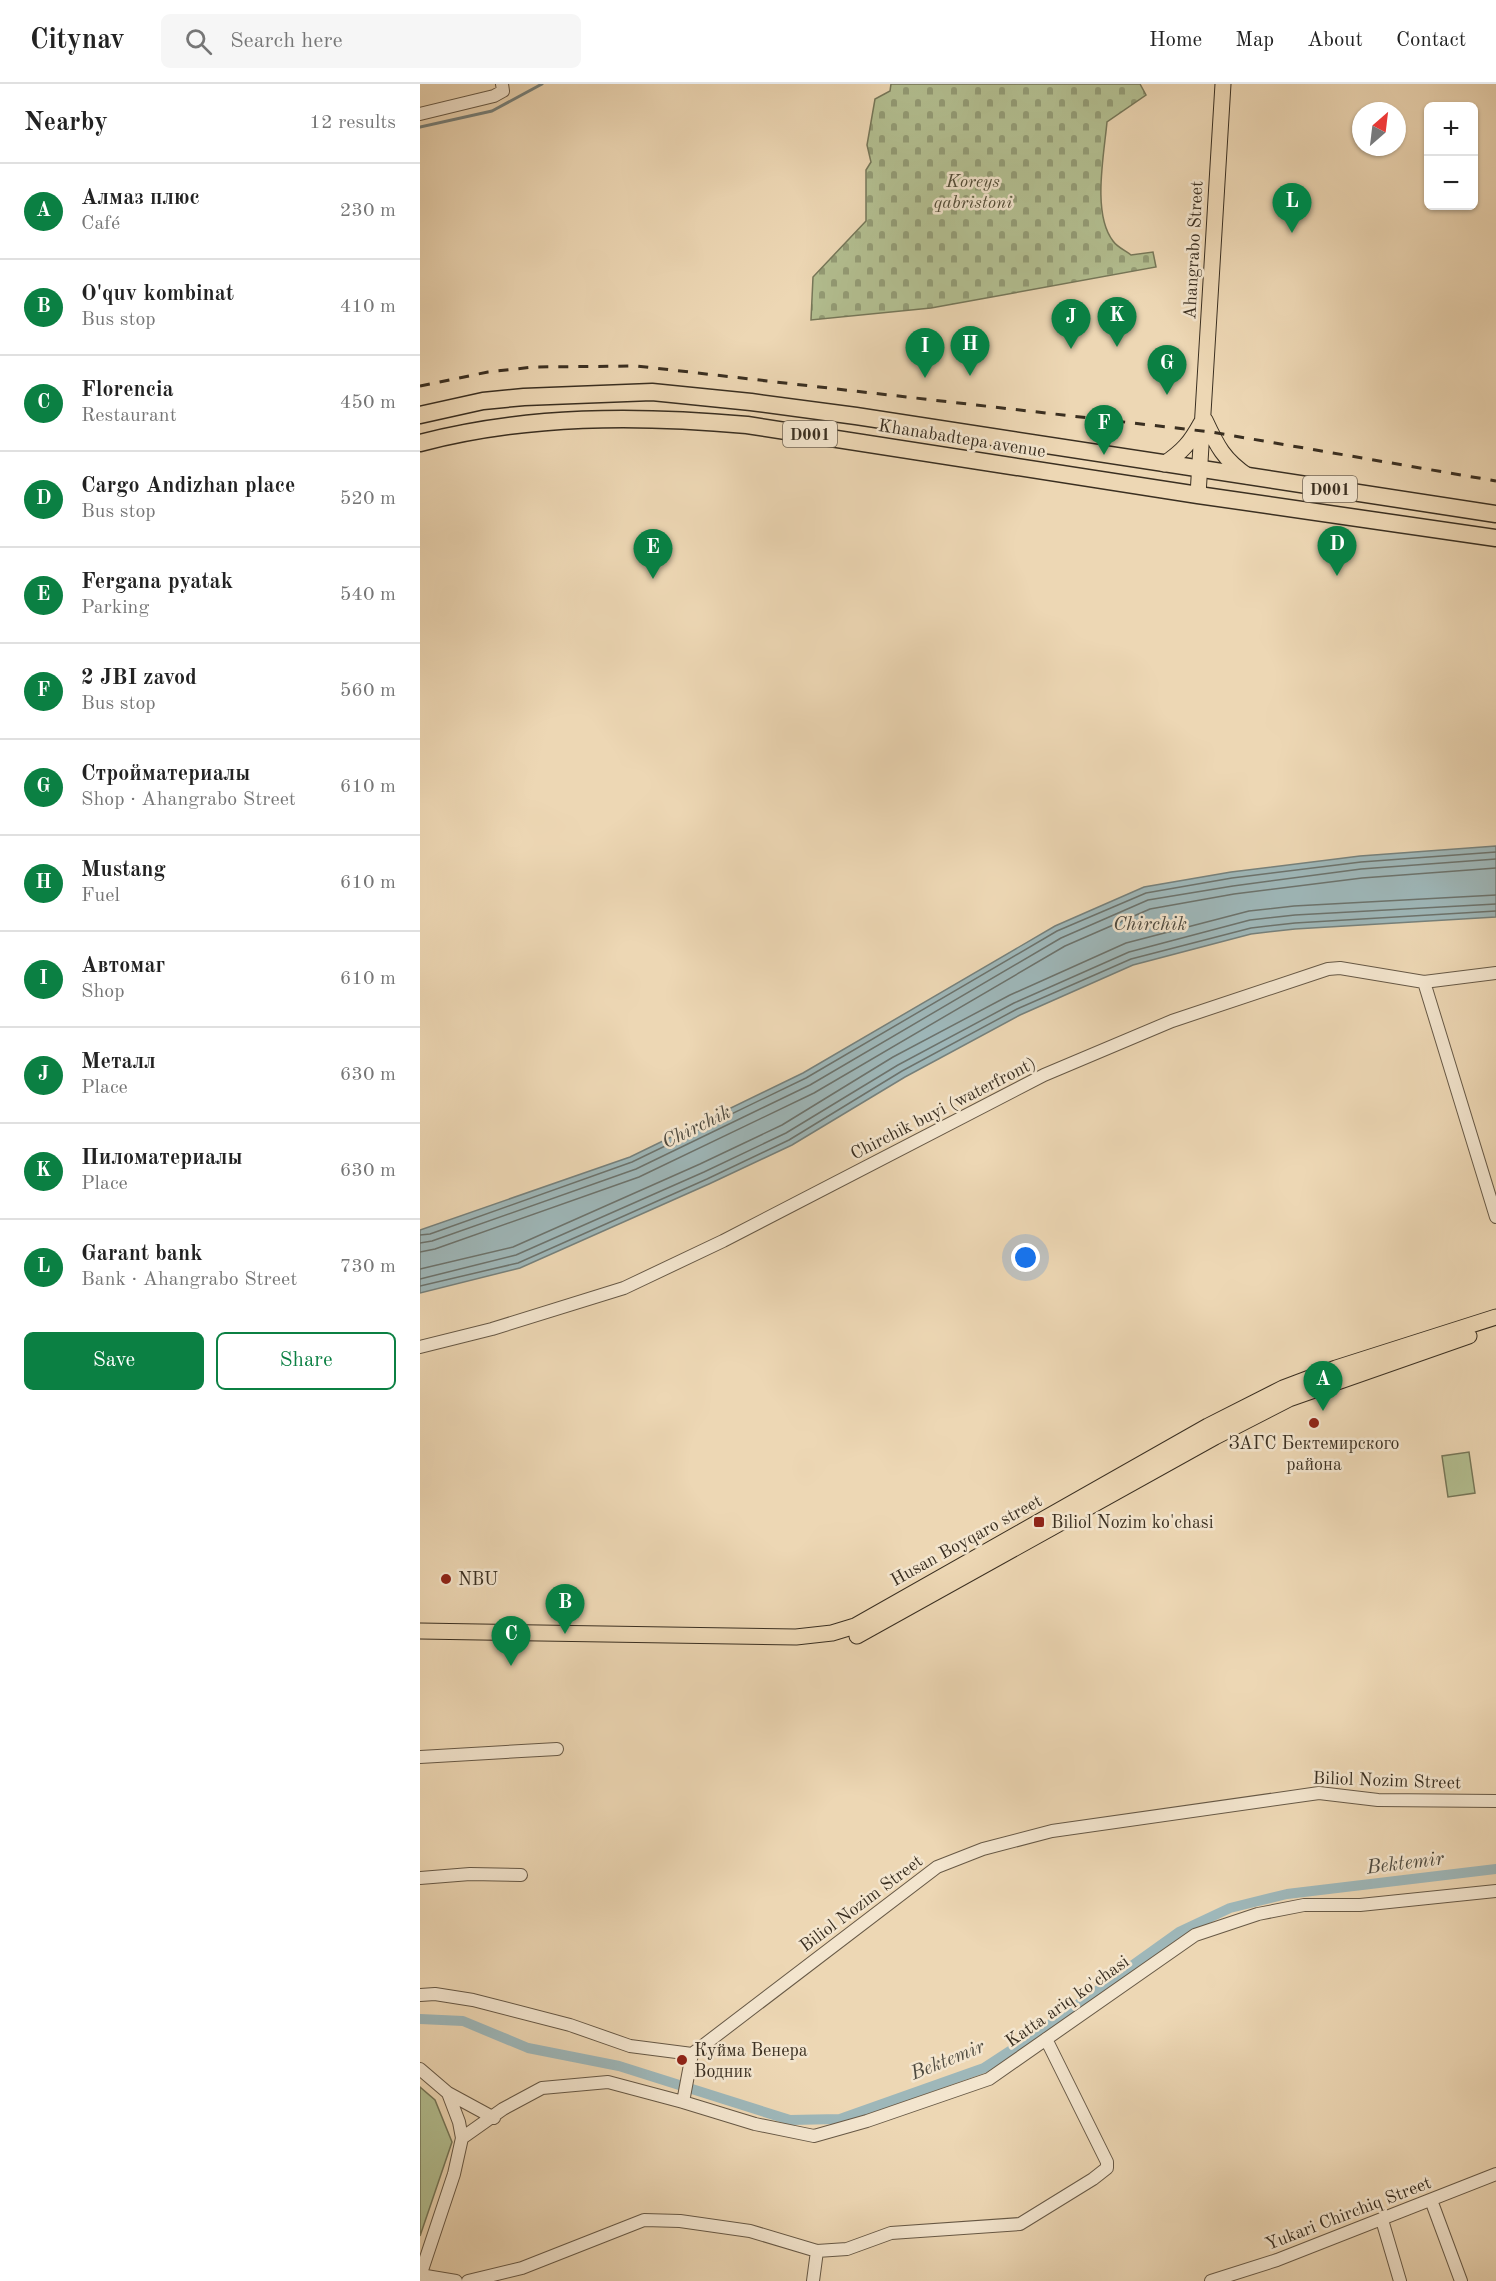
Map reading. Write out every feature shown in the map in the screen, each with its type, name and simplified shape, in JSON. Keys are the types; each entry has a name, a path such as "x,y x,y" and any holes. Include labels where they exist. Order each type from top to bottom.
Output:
{"highway":[{"name":"Khanabadtepa avenue","path":"420,415 474,403 524,397 652,392 856,416 1496,514"},
{"path":"684,419 686,396"},
{"name":"Khanabadtepa avenue","path":"420,443 482,429 534,423 612,419 684,419 747,424 1198,495 1496,538"}],"main road":[{"name":"Ahangrabo Street","path":"1198,495 1223,84"},
{"name":"Ahangrabo Street","path":"1164,464 1181,453 1190,443 1204,418"},
{"path":"1204,418 1220,451 1227,460 1248,476"},
{"name":"Husan Boyqaro street","path":"420,1641 808,1646 834,1643 860,1635 1212,1432 1282,1388 1336,1368 1496,1317"},
{"name":"Husan Boyqaro street","path":"420,1631 770,1637 832,1633 855,1626 1212,1432 1289,1399 1496,1327"}],"street":[{"path":"420,114 494,96 503,91 502,84"},
{"name":"Chirchik buyi (waterfront)","path":"420,1347 492,1329 624,1288 723,1241 1044,1075 1172,1021 1328,969 1340,968 1424,982 1496,973"},
{"path":"1424,982 1496,1217"},
{"path":"420,1757 557,1749"},
{"name":"Biliol Nozim Street","path":"692,2054 937,1867 983,1849 1052,1831 1319,1793 1378,1800 1496,1801"},
{"path":"420,1878 470,1874 521,1875"},
{"name":"Katta ariq ko'chasi","path":"462,2139 494,2118 503,2109 542,2088 608,2082 755,2124 814,2136 867,2121 989,2079 1195,1935 1237,1920 1304,1905 1360,1905 1496,1891"},
{"path":"420,1995 435,1994 473,2000 570,2025 630,2046 692,2054 683,2102"},
{"path":"468,2281 522,2268 644,2220 680,2221 750,2231 817,2251 847,2249 891,2233 1020,2224 1106,2169 1107,2162 1046,2039"},
{"path":"420,2069 448,2093 494,2118"},
{"path":"448,2093 459,2122 462,2139 454,2174 420,2275 456,2281"},
{"name":"Yukari Chirchiq Street","path":"1212,2281 1277,2260 1496,2175"},
{"path":"1431,2200 1461,2281"},
{"path":"1382,2220 1400,2281"},
{"path":"813,2281 817,2251"}],"green space":[{"name":"Koreys qabristoni","path":"891,84 1140,84 1146,95 1107,122 1101,200 1107,229 1115,243 1131,255 1153,252 1156,267 931,308 811,320 813,277 866,221 866,170 871,162 867,145 875,99 890,91"},
{"path":"1469,1452 1475,1493 1448,1497 1442,1456"},
{"path":"420,2087 435,2100 452,2142 420,2236"}],"water":[{"name":"Chirchik","path":"1496,846 1496,917 1295,929 1251,934 1133,965 1020,1015 905,1077 792,1145 709,1184 520,1268 420,1293 420,1230 630,1157 803,1073 1055,926 1144,887 1231,872 1360,856"}],"waterway":[{"path":"420,127 492,111 542,84"},
{"name":"Bektemir","path":"420,2019 463,2021 528,2048 619,2066 790,2120 840,2119 984,2068 1042,2030 1179,1932 1230,1908 1287,1894 1496,1869"}],"railway":[{"path":"420,386 488,372 534,367 637,366 1211,432 1496,481"}],"place":[{"name":"Garant bank","path":"1292,233"},
{"name":"Пиломатериалы","path":"1117,347"},
{"name":"Металл","path":"1071,349"},
{"name":"Mustang","path":"970,376"},
{"name":"Автомаг","path":"925,378"},
{"name":"Стройматериалы","path":"1167,395"},
{"name":"2 JBI zavod","path":"1104,455"},
{"name":"Cargo Andizhan place","path":"1337,576"},
{"name":"Fergana pyatak","path":"653,579"},
{"name":"Алмаз плюс","path":"1323,1411"},
{"name":"ЗАГС Бектемирского района","path":"1314,1423"},
{"name":"Biliol Nozim ko'chasi","path":"1039,1522"},
{"name":"NBU","path":"446,1579"},
{"name":"O'quv kombinat","path":"565,1634"},
{"name":"Florencia","path":"511,1666"},
{"name":"Куйма Венера Водник","path":"682,2060"}]}
